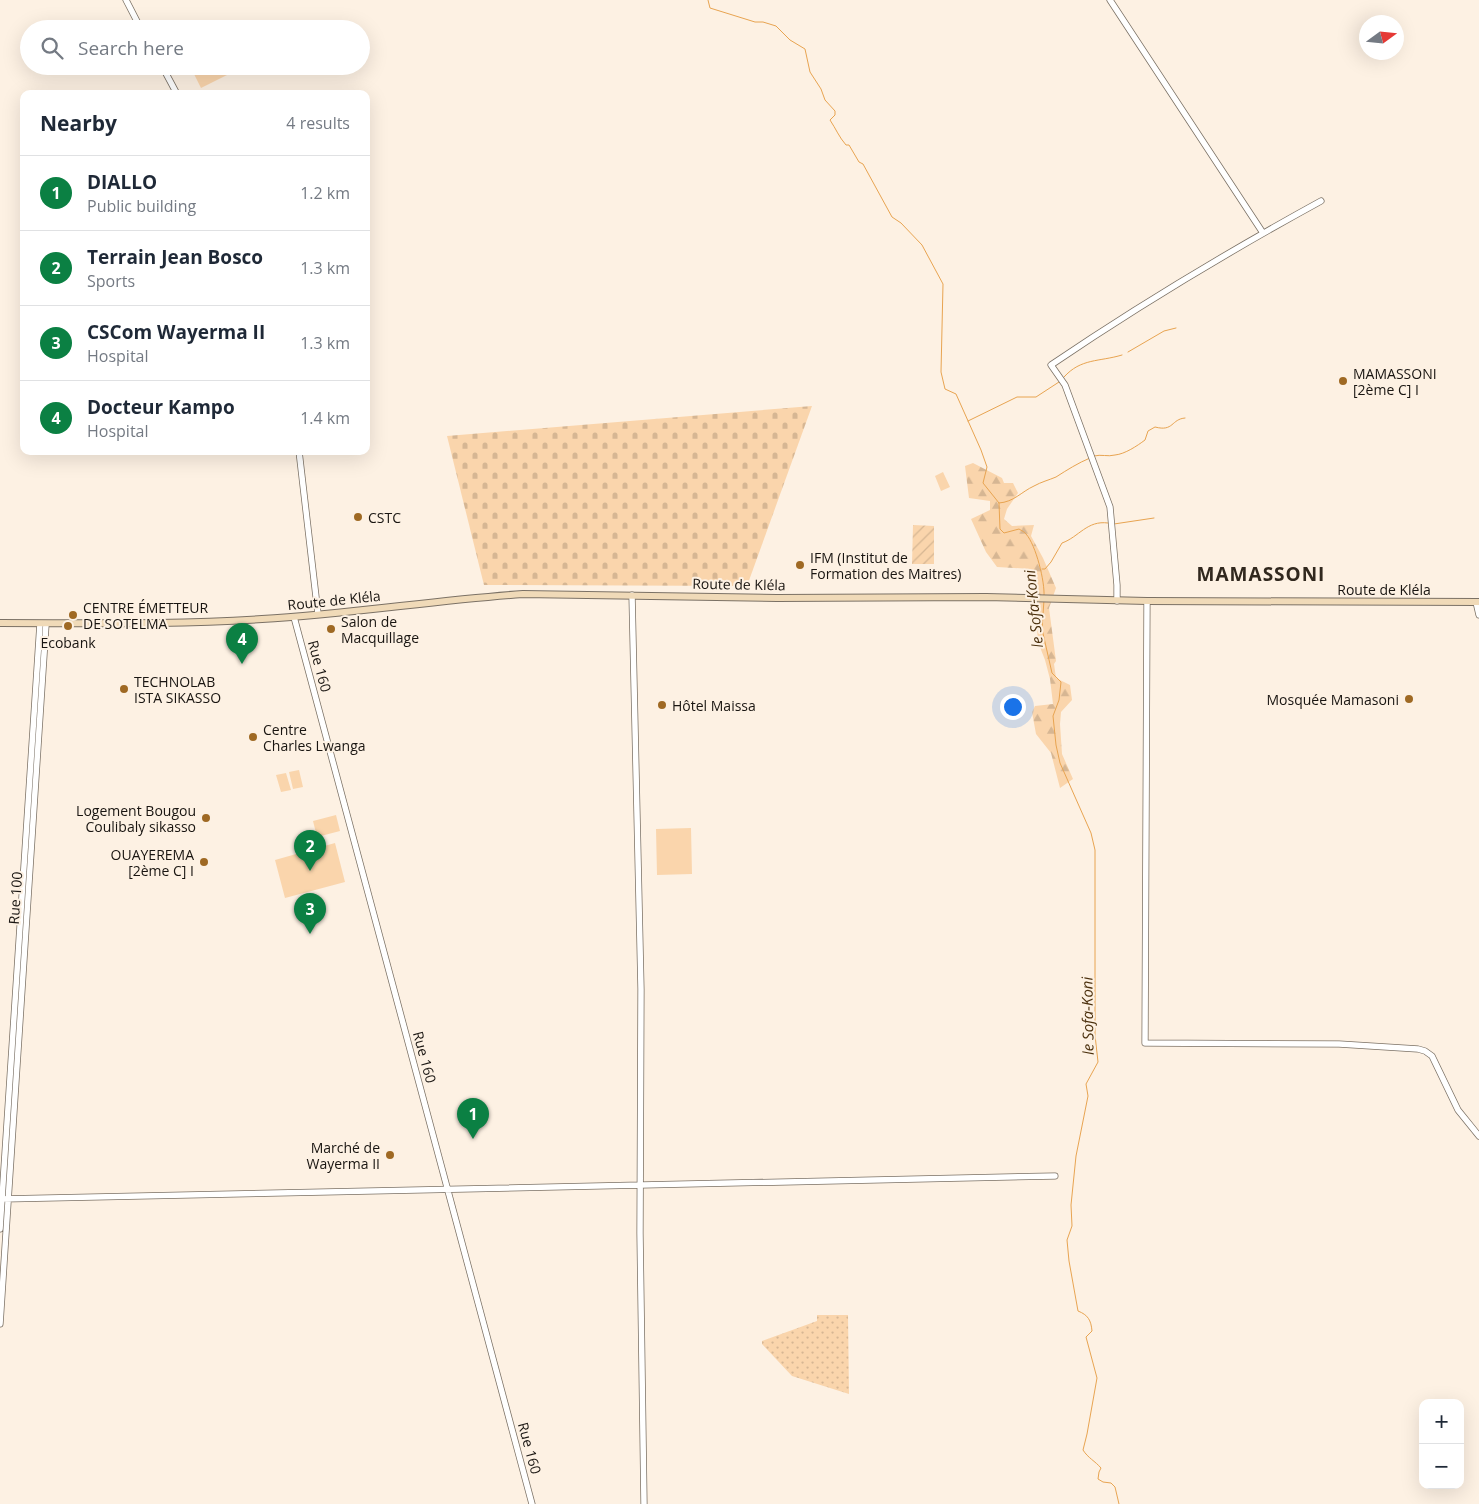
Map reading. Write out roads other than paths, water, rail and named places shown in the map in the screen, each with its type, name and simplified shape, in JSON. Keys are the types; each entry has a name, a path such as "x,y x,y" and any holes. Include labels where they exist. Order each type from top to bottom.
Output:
{"main road":[{"name":"Route de Kléla","path":"0,623 197,623 294,617 523,594 778,598 944,597 1117,601 1478,602"}],"street":[{"path":"126,0 137,20"},
{"path":"1110,0 1263,233"},
{"path":"167,75 175,90"},
{"path":"1117,601 1110,507 1065,384 1050,365 1101,330 1263,233 1321,201"},
{"path":"299,455 318,614"},
{"path":"632,595 641,1008 640,1328 644,1504"},
{"path":"1147,601 1145,1044 1339,1044 1418,1049 1432,1056 1458,1110 1479,1136"},
{"path":"1478,602 1479,615"},
{"name":"Rue 160","path":"294,617 532,1504"},
{"path":"0,1324 5,1199 43,624"},
{"path":"5,1199 1055,1176"},
{"path":"0,1229 5,1199"}],"waterway":[{"name":"le Sofa-Koni","path":"708,0 710,8 755,22 776,26 790,40 805,49 810,72 821,89 825,100 835,111 835,115 830,120 839,136 846,145 849,145 859,162 863,164 892,217 901,223 922,245 943,284 941,372 945,389 956,394 981,450 987,467 983,483 999,503 1000,529 1004,533 1019,529 1026,533 1030,539 1041,573 1044,596"},
{"path":"1128,352 1164,331 1176,328"},
{"path":"1064,377 1070,371 1084,364 1122,355"},
{"path":"968,421 1017,397 1036,397 1059,382"},
{"path":"1094,456 1112,456 1123,453 1145,440 1148,431 1155,427 1166,428 1185,418"},
{"path":"999,503 1013,499 1029,488 1056,477 1090,458"},
{"path":"1114,524 1154,518"},
{"path":"1042,569 1045,569 1051,562 1062,543 1089,526 1108,523"},
{"name":"le Sofa-Koni","path":"1044,600 1042,629 1052,673 1061,682 1059,700 1053,716 1056,745 1060,763 1091,833 1095,850 1095,1035 1098,1062 1086,1084 1088,1096 1076,1156 1071,1205 1072,1226 1067,1240 1078,1311 1087,1316 1091,1324 1092,1331 1086,1337 1097,1378 1083,1450 1101,1468 1098,1479 1111,1483 1115,1487 1119,1504"}],"place":[{"name":"MAMASSONI [2ème C] I","path":"1343,381"},
{"name":"CSTC","path":"358,517"},
{"name":"IFM (Institut de Formation des Maitres)","path":"800,565"},
{"name":"CENTRE ÉMETTEUR DE SOTELMA","path":"73,615"},
{"name":"Ecobank","path":"68,626"},
{"name":"Salon de Macquillage","path":"331,629"},
{"name":"Docteur Kampo","path":"242,664"},
{"name":"TECHNOLAB ISTA SIKASSO","path":"124,689"},
{"name":"Mosquée Mamasoni","path":"1409,699"},
{"name":"Hôtel Maissa","path":"662,705"},
{"name":"Centre Charles Lwanga","path":"253,737"},
{"name":"Logement Bougou Coulibaly sikasso","path":"206,818"},
{"name":"OUAYEREMA [2ème C] I","path":"204,862"},
{"name":"Terrain Jean Bosco","path":"310,871"},
{"name":"CSCom Wayerma II","path":"310,934"},
{"name":"DIALLO","path":"473,1139"},
{"name":"Marché de Wayerma II","path":"390,1155"}],"district":[{"name":"MAMASSONI","path":"1261,574"}]}
